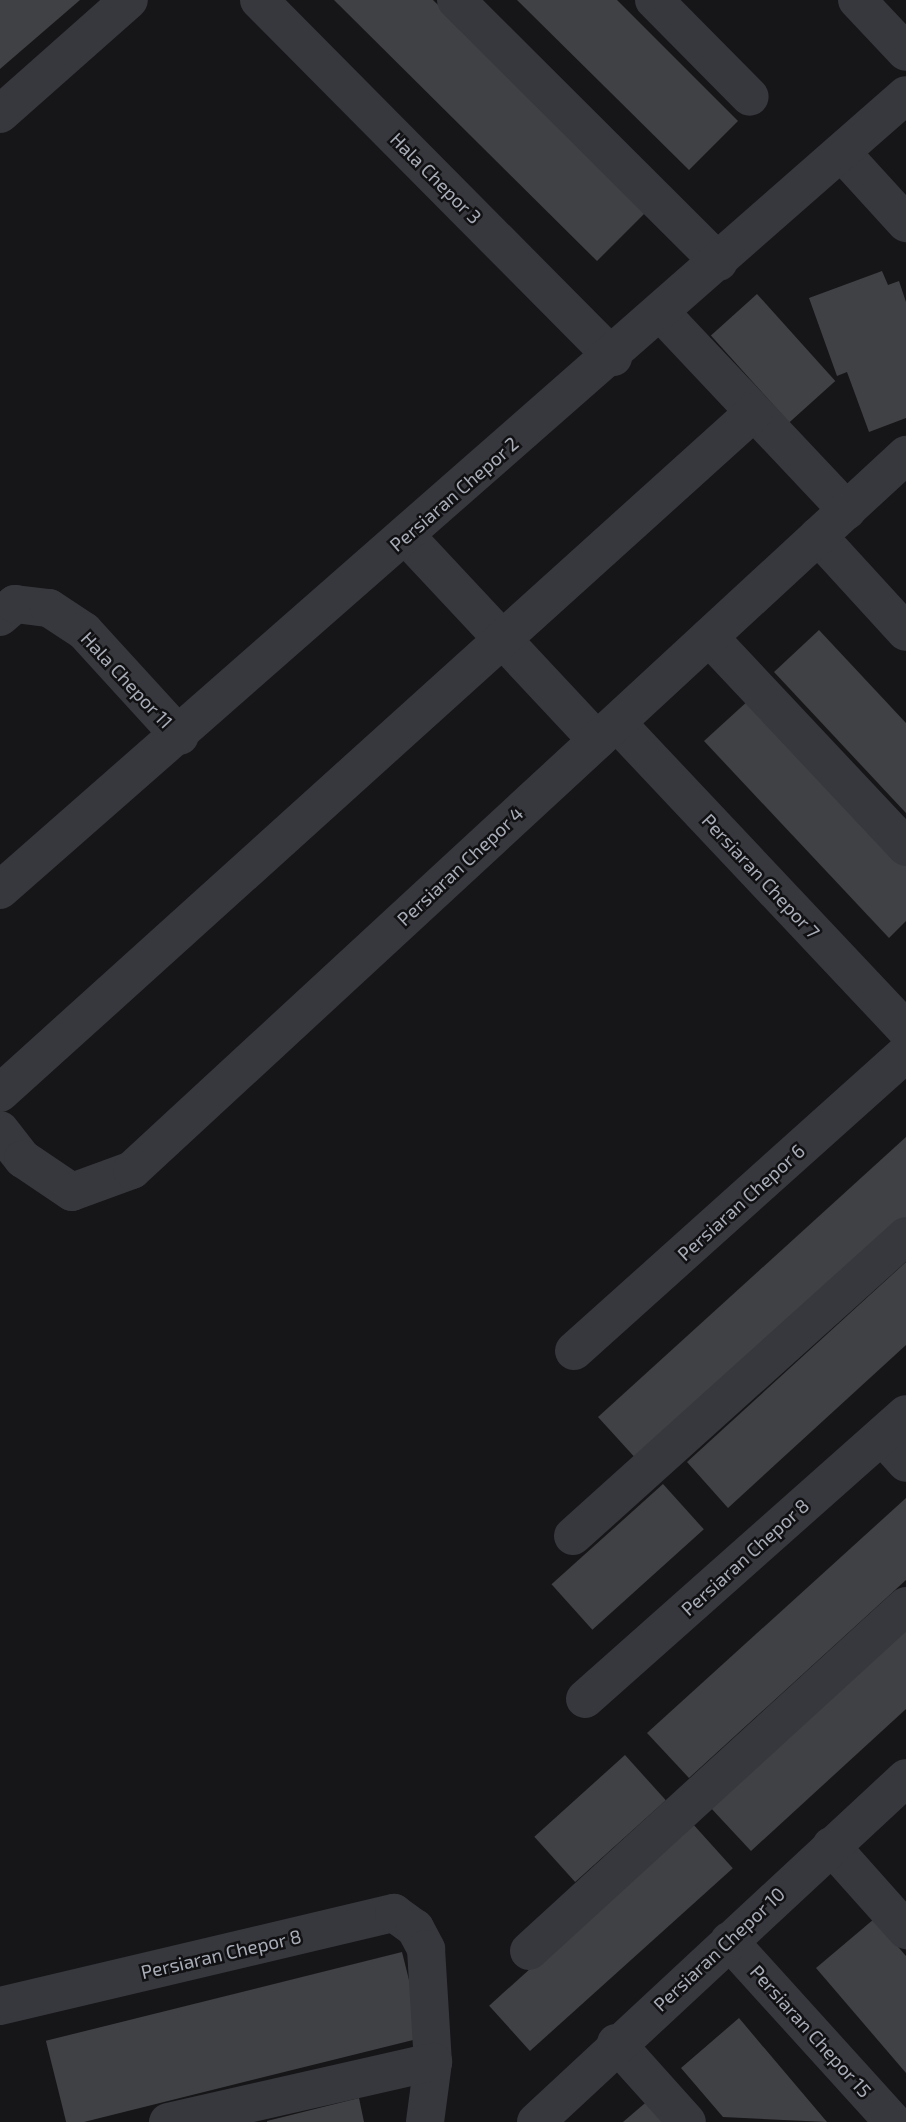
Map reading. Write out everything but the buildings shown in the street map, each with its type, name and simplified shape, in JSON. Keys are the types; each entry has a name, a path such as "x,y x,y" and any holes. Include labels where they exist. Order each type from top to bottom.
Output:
{"street":[{"path":"0,114 129,0"},
{"name":"Hala Chepor 3","path":"259,0 613,357"},
{"path":"456,0 719,262"},
{"path":"654,0 750,97"},
{"path":"857,0 906,51"},
{"name":"Persiaran Chepor 2","path":"0,890 180,736 405,535 613,357 906,95"},
{"path":"842,153 906,223"},
{"path":"662,314 847,510"},
{"path":"0,1093 754,412"},
{"name":"Persiaran Chepor 4","path":"0,1130 23,1159 72,1192 132,1170 906,455"},
{"name":"Persiaran Chepor 7","path":"405,535 503,639 607,732 906,1030"},
{"path":"818,537 906,632"},
{"name":"Hala Chepor 11","path":"0,617 15,604 49,608 84,631 180,736"},
{"path":"709,637 906,847"},
{"name":"Persiaran Chepor 6","path":"574,1351 906,1053"},
{"path":"573,1535 906,1236"},
{"name":"Persiaran Chepor 8","path":"585,1699 898,1438"},
{"path":"529,1951 906,1606"},
{"name":"Persiaran Chepor 10","path":"536,2122 616,2043 906,1778"},
{"path":"831,1846 906,1930"},
{"name":"Persiaran Chepor 8","path":"0,2006 394,1913 415,1928 426,1949 433,2062"},
{"name":"Persiaran Chepor 15","path":"729,1941 893,2122"},
{"path":"616,2043 687,2122"},
{"path":"168,2122 433,2062 425,2122"}]}
